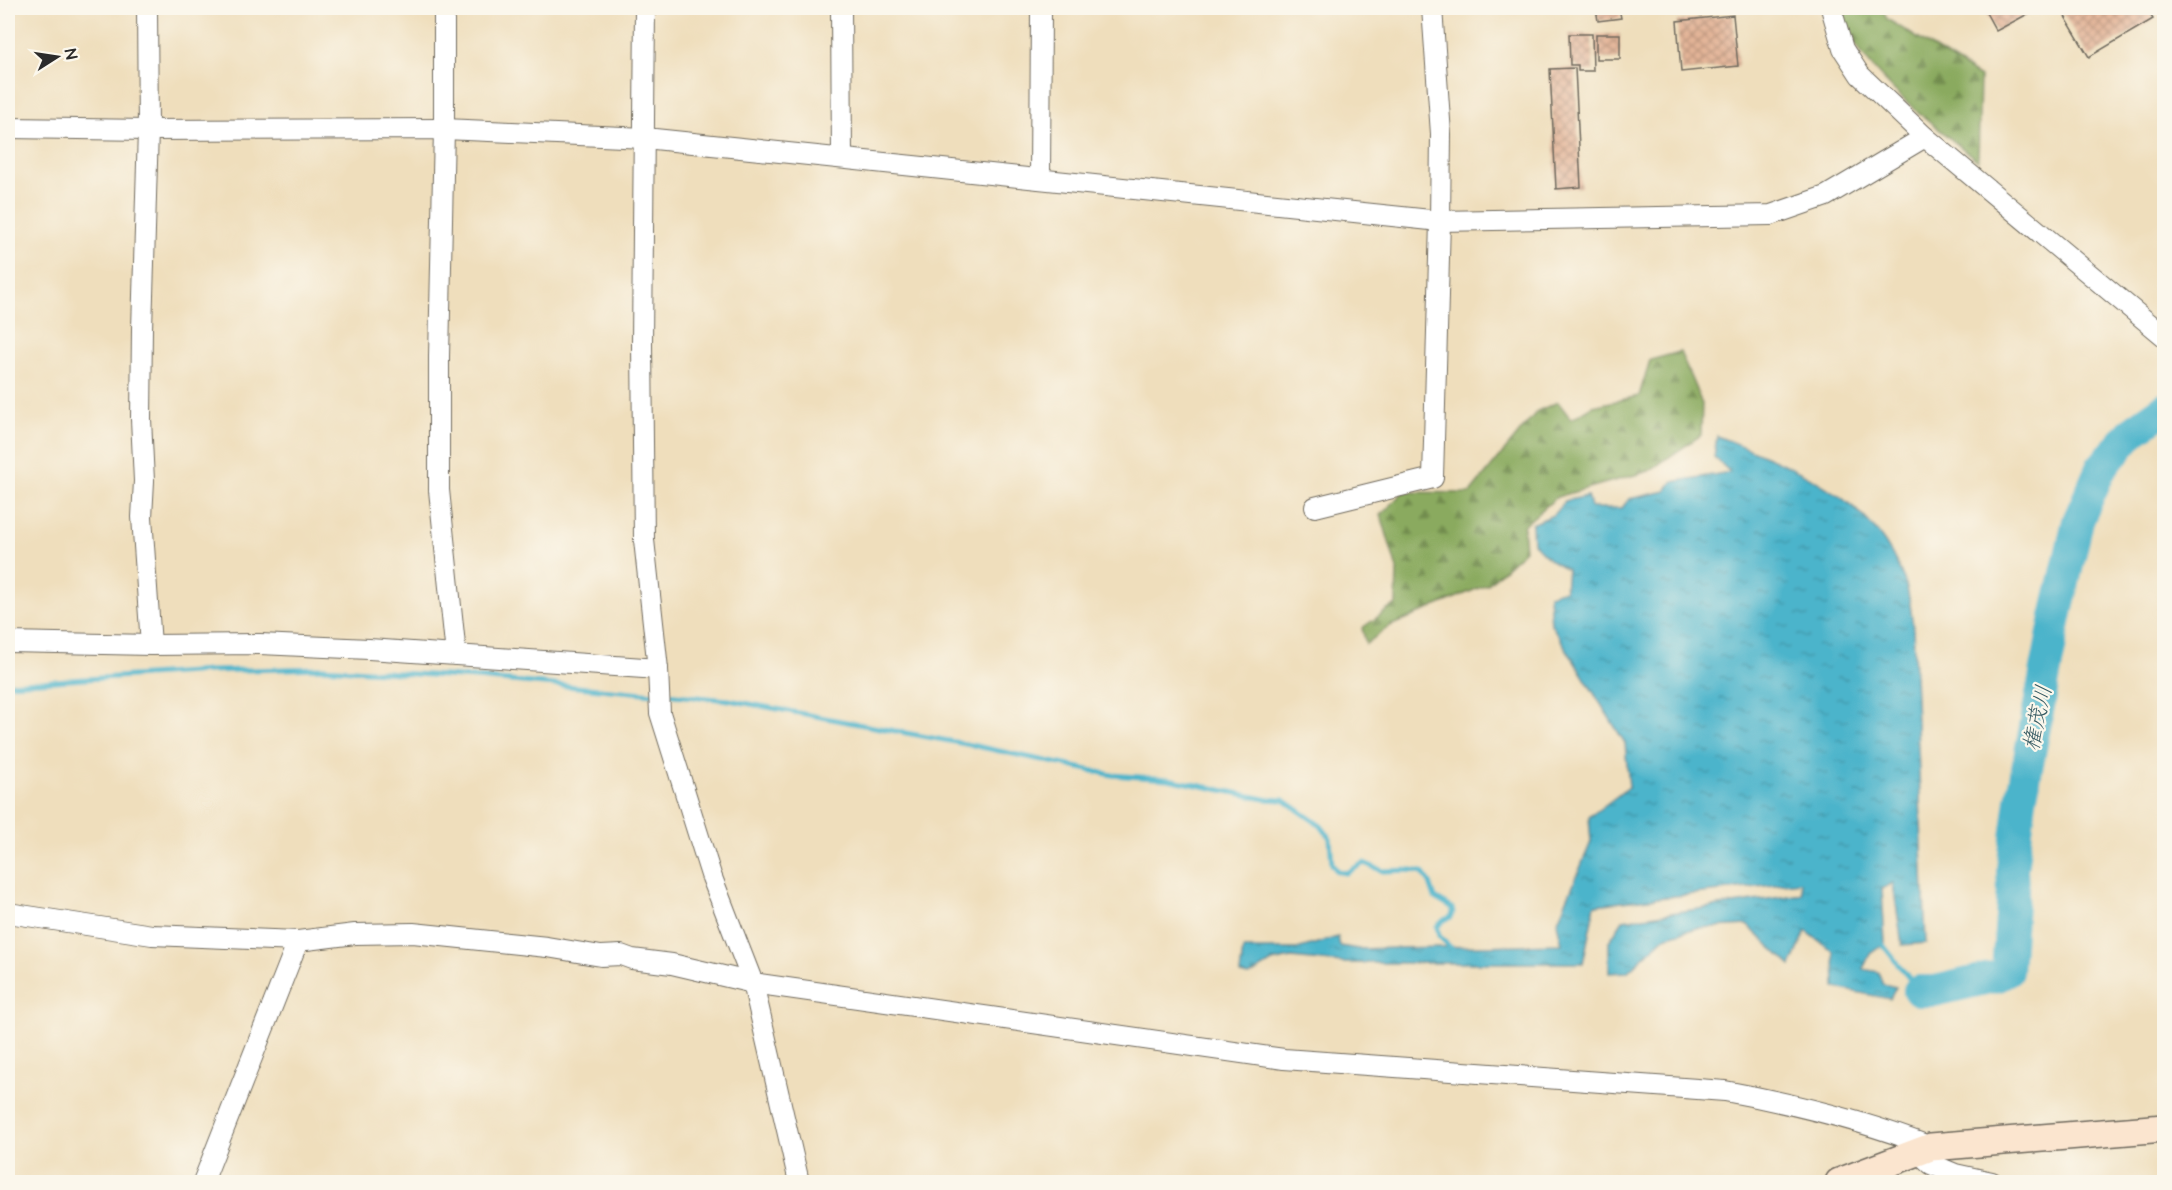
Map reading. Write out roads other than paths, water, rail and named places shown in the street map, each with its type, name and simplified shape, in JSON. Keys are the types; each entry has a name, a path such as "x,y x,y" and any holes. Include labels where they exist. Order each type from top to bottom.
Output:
{"main road":[{"path":"1839,1182 1925,1149 2164,1128"}],"street":[{"path":"147,8 148,130 141,419 144,482 142,517 151,645"},
{"path":"444,8 439,490 456,654"},
{"path":"645,8 642,344 644,540 660,713 711,876 753,983 799,1182"},
{"path":"841,8 842,158"},
{"path":"1040,179 1041,8"},
{"path":"1315,507 1433,478 1441,134 1432,8"},
{"path":"1831,8 1843,49 1860,75 1925,138 2164,334"},
{"path":"8,128 444,129 645,138 1440,221 1771,215 1826,196 1925,138"},
{"path":"8,642 151,645 260,644 456,654 658,675"},
{"path":"8,913 152,935 298,941 355,934 413,933 547,947 601,956 621,955 753,983 1284,1059 1725,1091 1812,1109 1888,1130 1925,1149 1931,1164 1955,1174 1992,1182"},
{"path":"203,1182 298,941"}],"water":[{"path":"1717,436 1796,470 1844,499 1883,539 1906,585 1913,626 1926,943 1902,945 1893,883 1882,889 1885,943 1870,954 1863,969 1878,972 1883,984 1896,987 1890,999 1835,988 1834,952 1806,931 1791,966 1747,925 1697,928 1665,937 1627,972 1609,973 1609,942 1623,920 1802,894 1801,882 1595,905 1583,963 1343,963 1291,958 1272,962 1249,976 1240,974 1243,949 1297,949 1338,937 1340,946 1358,949 1562,944 1557,923 1591,842 1589,817 1629,787 1625,743 1551,624 1549,595 1565,590 1567,569 1549,559 1533,543 1532,524 1553,515 1565,501 1588,496 1591,508 1622,508 1629,499 1666,491 1672,482 1730,472 1714,457"}],"waterway":[{"name":"権茂川","path":"1919,991 1935,991 1998,976 2007,971 2013,890 2012,869 2021,800 2056,617 2078,521 2101,468 2133,431 2164,409"},
{"path":"8,684 209,671 322,668 476,678 655,694"},
{"path":"664,694 729,700 976,746 1112,775 1168,779 1265,799 1284,800 1321,826 1330,838 1332,864 1337,871 1346,873 1364,863 1383,871 1422,872 1430,883 1435,898 1452,908 1451,917 1437,927 1439,936 1454,951"},
{"path":"1880,941 1919,991"}]}
